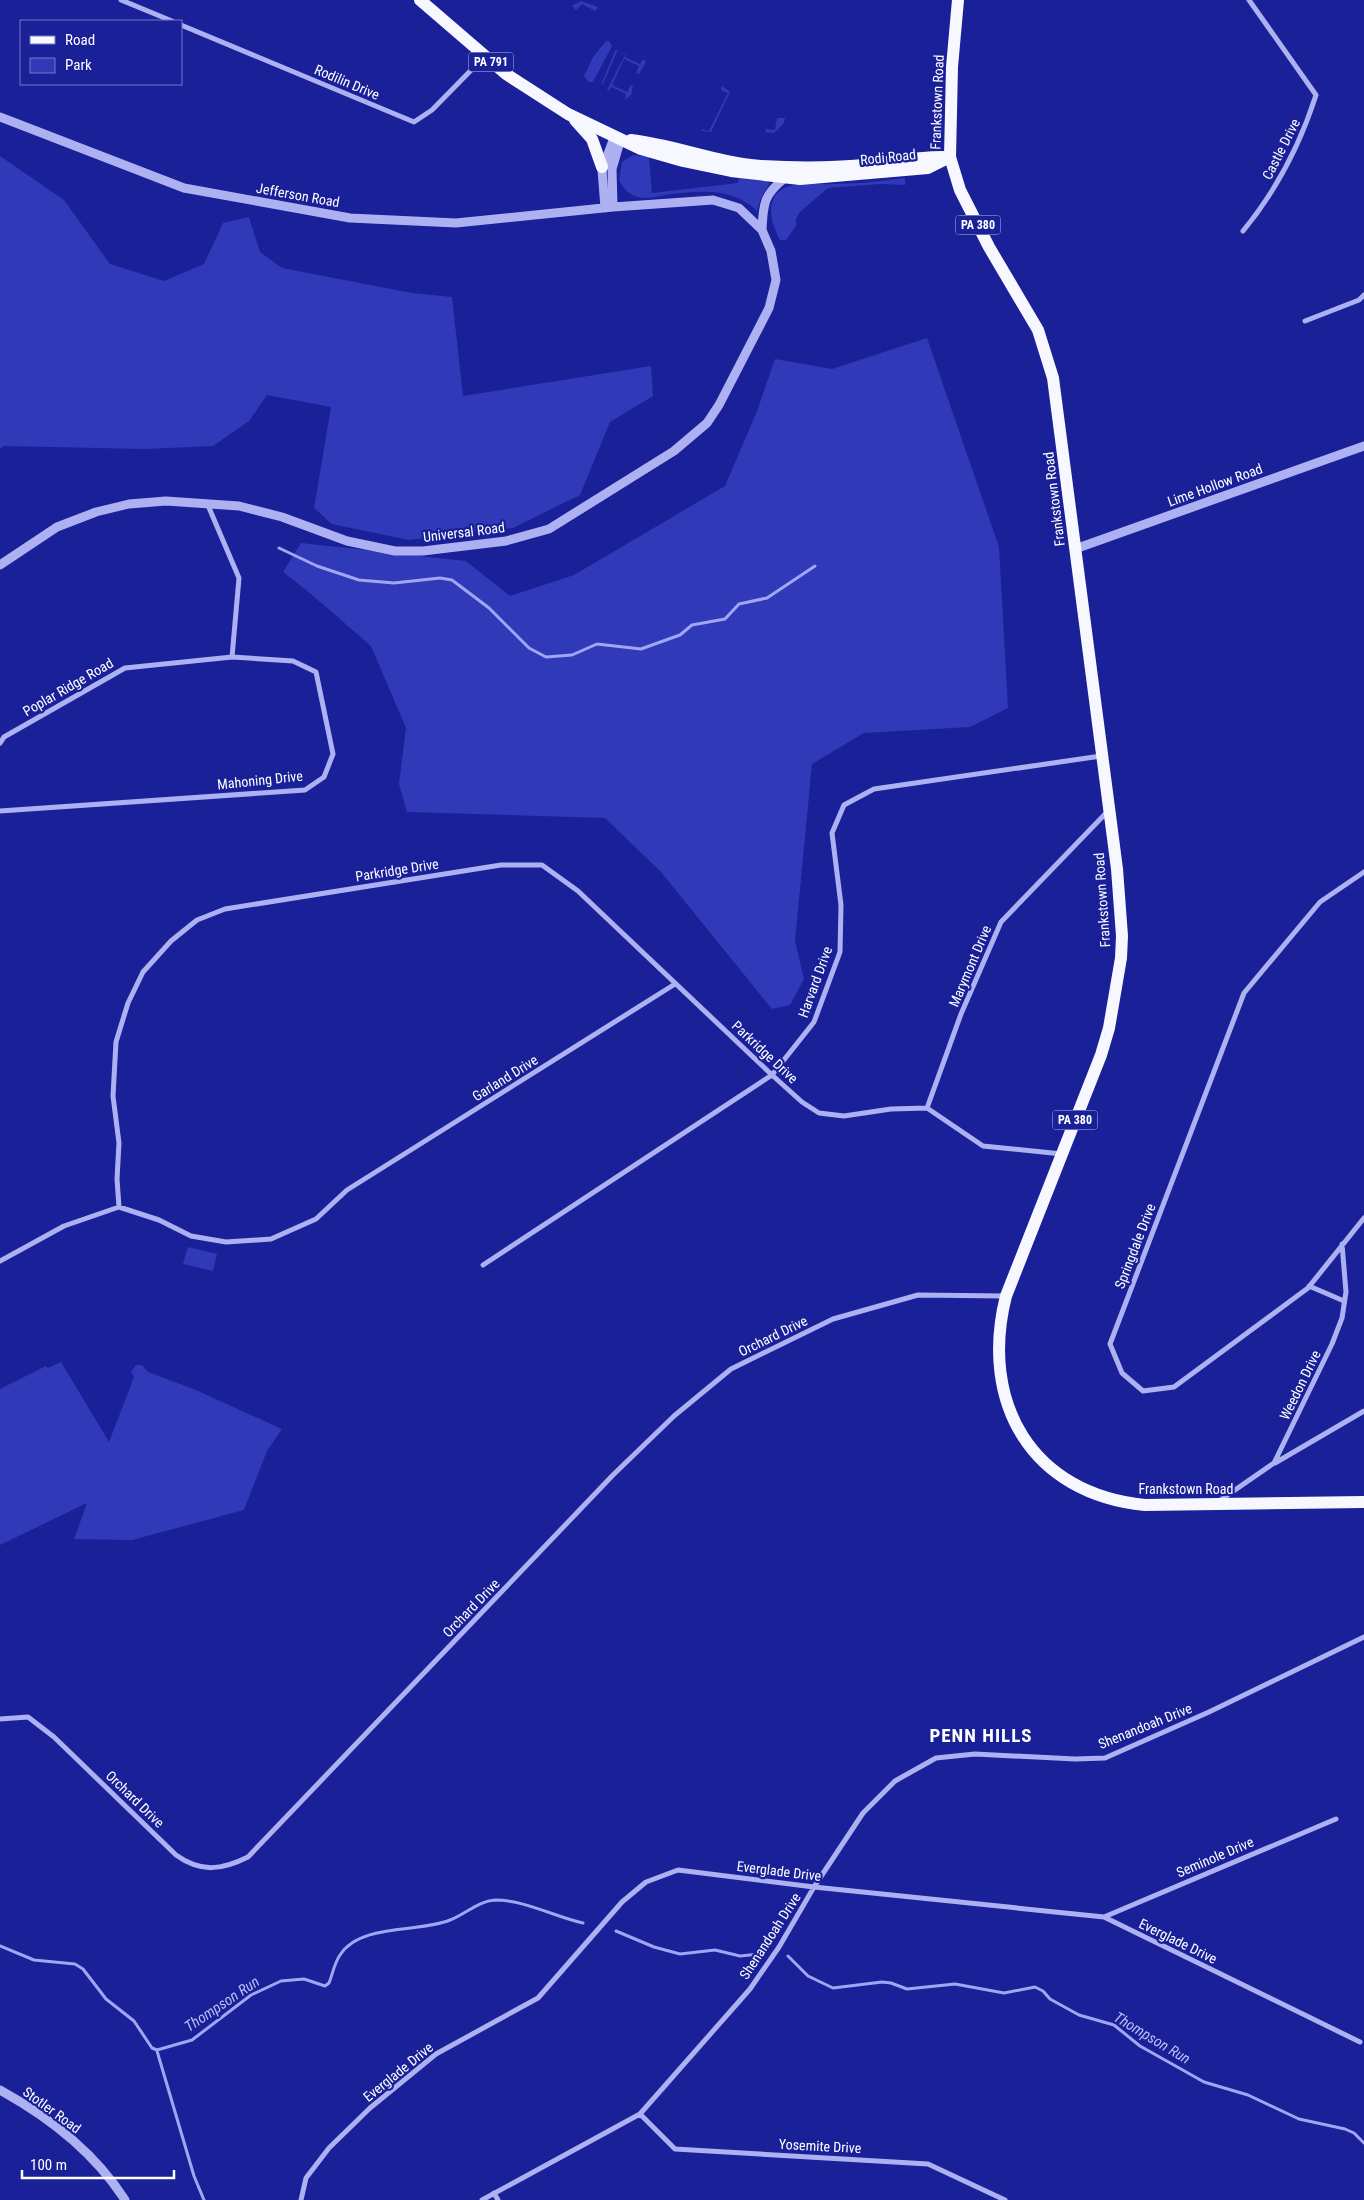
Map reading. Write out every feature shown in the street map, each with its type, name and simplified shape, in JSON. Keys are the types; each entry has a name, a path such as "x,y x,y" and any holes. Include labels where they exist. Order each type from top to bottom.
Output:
{"main road":[{"name":"Rodi Road","path":"420,0 506,74 568,114 641,149 683,161 759,176 800,179 928,168 950,157"},
{"name":"Frankstown Road","path":"958,0 952,67 950,157 960,190 989,247 1030,314 1047,352 1057,401 1109,810 1122,936 1118,981 1110,1021 1100,1055 1006,1296 998,1336 998,1372 1006,1404 1018,1429 1051,1468 1080,1487 1096,1494 1128,1503 1364,1502"},
{"path":"568,114 584,128 592,139 602,167"},
{"name":"Rodi Road","path":"618,137 652,142 702,156 761,166 836,167 925,156 950,157"}],"street":[{"path":"121,0 170,20"},
{"name":"Castle Drive","path":"1243,231 1275,187 1304,132 1316,95 1249,0"},
{"name":"Rodilin Drive","path":"182,25 414,122 432,110 484,56"},
{"name":"Jefferson Road","path":"0,118 184,188 350,218 456,224 650,204"},
{"path":"609,207 602,167 618,137"},
{"path":"609,207 612,169 618,137"},
{"name":"Universal Road","path":"762,230 764,202 769,192 785,178"},
{"name":"Universal Road","path":"0,565 57,527 96,512 129,504 157,502 239,506 282,517 347,541 395,551 423,551 506,541 549,529 674,451 693,437 720,405 769,308 776,280 771,251 762,230 739,208 713,200 650,204"},
{"path":"1305,322 1360,300 1364,295"},
{"name":"Lime Hollow Road","path":"1075,549 1364,446"},
{"path":"207,503 239,578 232,657"},
{"name":"Poplar Ridge Road","path":"0,743 4,737 125,668 232,657"},
{"name":"Mahoning Drive","path":"0,811 305,790 324,777 333,754 316,672 293,660 232,657"},
{"name":"Harvard Drive","path":"483,1265 772,1075 814,1022 840,952 841,905 832,833 844,805 874,789 1102,756"},
{"name":"Marymont Drive","path":"928,1108 961,1014 1001,922 1109,810"},
{"name":"Parkridge Drive","path":"120,1208 117,1179 119,1144 113,1096 116,1042 128,1003 143,972 171,941 197,920 225,909 502,865 542,866 578,891 772,1075 802,1102 819,1113 844,1116 891,1109 928,1108"},
{"name":"Springdale Drive","path":"1364,872 1320,902 1244,993 1110,1344 1122,1373 1143,1391 1174,1387 1309,1286 1364,1218"},
{"name":"Garland Drive","path":"120,1208 159,1220 191,1236 226,1242 272,1239 316,1219 347,1190 675,984"},
{"path":"928,1108 983,1146 1062,1154"},
{"path":"0,1261 64,1226 120,1208"},
{"name":"Weedon Drive","path":"1215,1504 1274,1463 1332,1344 1342,1318 1346,1292 1342,1244"},
{"path":"1309,1286 1344,1302"},
{"name":"Orchard Drive","path":"0,1719 28,1717 54,1737 176,1855 189,1864 228,1866 248,1857 613,1475 674,1416 731,1368 833,1319 918,1295 1006,1296"},
{"path":"1274,1463 1364,1411"},
{"name":"Shenandoah Drive","path":"482,2200 640,2114 750,1989 780,1947 814,1887 863,1813 895,1780 936,1758 975,1754 1075,1759 1105,1758 1209,1712 1364,1637"},
{"name":"Seminole Drive","path":"1104,1917 1336,1819"},
{"name":"Everglade Drive","path":"301,2200 306,2178 329,2148 370,2108 436,2054 538,1998 622,1902 646,1882 678,1870 814,1887 1104,1917 1360,2042"},
{"name":"Stotler Road","path":"0,2090 44,2118 76,2143 98,2164 125,2200"},
{"name":"Yosemite Drive","path":"640,2114 675,2149 928,2164 1004,2200"},
{"path":"494,2193 498,2200"}],"green space":[{"path":"581,1 598,7 595,11 582,4 576,10 572,6"},
{"path":"606,41 609,41 612,46 593,82 589,82 584,76 593,57"},
{"path":"618,49 603,84 601,85 615,51"},
{"path":"627,51 625,57 640,64 643,59 646,62 639,74 636,73 639,66 624,59 612,85 627,92 631,85 633,86 631,95 625,100 626,94 611,87 609,91 607,90"},
{"path":"722,86 730,92 711,132 702,131 702,129 709,131 728,93 721,90"},
{"path":"777,118 785,118 784,123 774,133 765,132 766,129 775,130"},
{"path":"633,155 649,157 652,193 738,183 739,178 768,181 769,185 761,198 757,211 736,197 713,192 689,192 642,198 632,195 623,187 619,180 622,162"},
{"path":"0,156 64,200 110,264 164,281 204,264 223,223 249,217 260,252 282,268 412,293 452,297 463,396 651,366 653,396 610,422 580,495 513,528 409,540 332,524 314,508 331,407 267,395 249,421 213,446 146,449 3,446 0,449"},
{"path":"905,178 905,185 880,184 828,188 800,212 796,219 796,226 786,240 780,240 776,232 771,215 771,207 777,193 784,188 803,184 851,183"},
{"path":"927,338 999,547 1008,708 970,727 864,733 812,764 795,941 804,979 790,1005 772,1009 661,872 605,818 407,812 399,784 406,728 371,646 283,572 301,543 466,561 510,596 574,575 725,486 757,411 775,359 832,369"},
{"path":"188,1247 217,1254 213,1271 183,1264"},
{"path":"61,1362 109,1442 134,1377 131,1372 136,1365 142,1365 148,1372 196,1390 282,1429 267,1451 244,1510 132,1540 74,1539 87,1503 0,1545 0,1389 46,1366 48,1368"}],"waterway":[{"path":"279,548 317,566 359,580 394,583 440,578 452,580 489,608 529,648 546,657 572,655 597,644 641,649 680,635 692,625 725,619 739,604 767,598 815,566"},
{"name":"Thompson Run","path":"0,1946 34,1960 75,1964 83,1969 106,1999 134,2021 152,2048 157,2050 192,2040 251,1995 281,1981 304,1979 325,1986 329,1983 338,1958 349,1945 375,1933 437,1924 450,1920 478,1905 495,1900 529,1906 583,1923"},
{"name":"Thompson Run","path":"616,1931 654,1947 680,1954 715,1950 740,1956 760,1954"},
{"name":"Thompson Run","path":"788,1956 808,1976 833,1988 882,1982 907,1989 955,1984 1004,1993 1035,1987 1043,1991 1050,1999 1079,2015 1114,2025 1140,2046 1204,2082 1248,2095 1299,2119 1345,2129 1354,2133 1364,2143"},
{"path":"157,2051 194,2176 204,2200"}],"district":[{"name":"PENN HILLS","path":"981,1735"}]}
